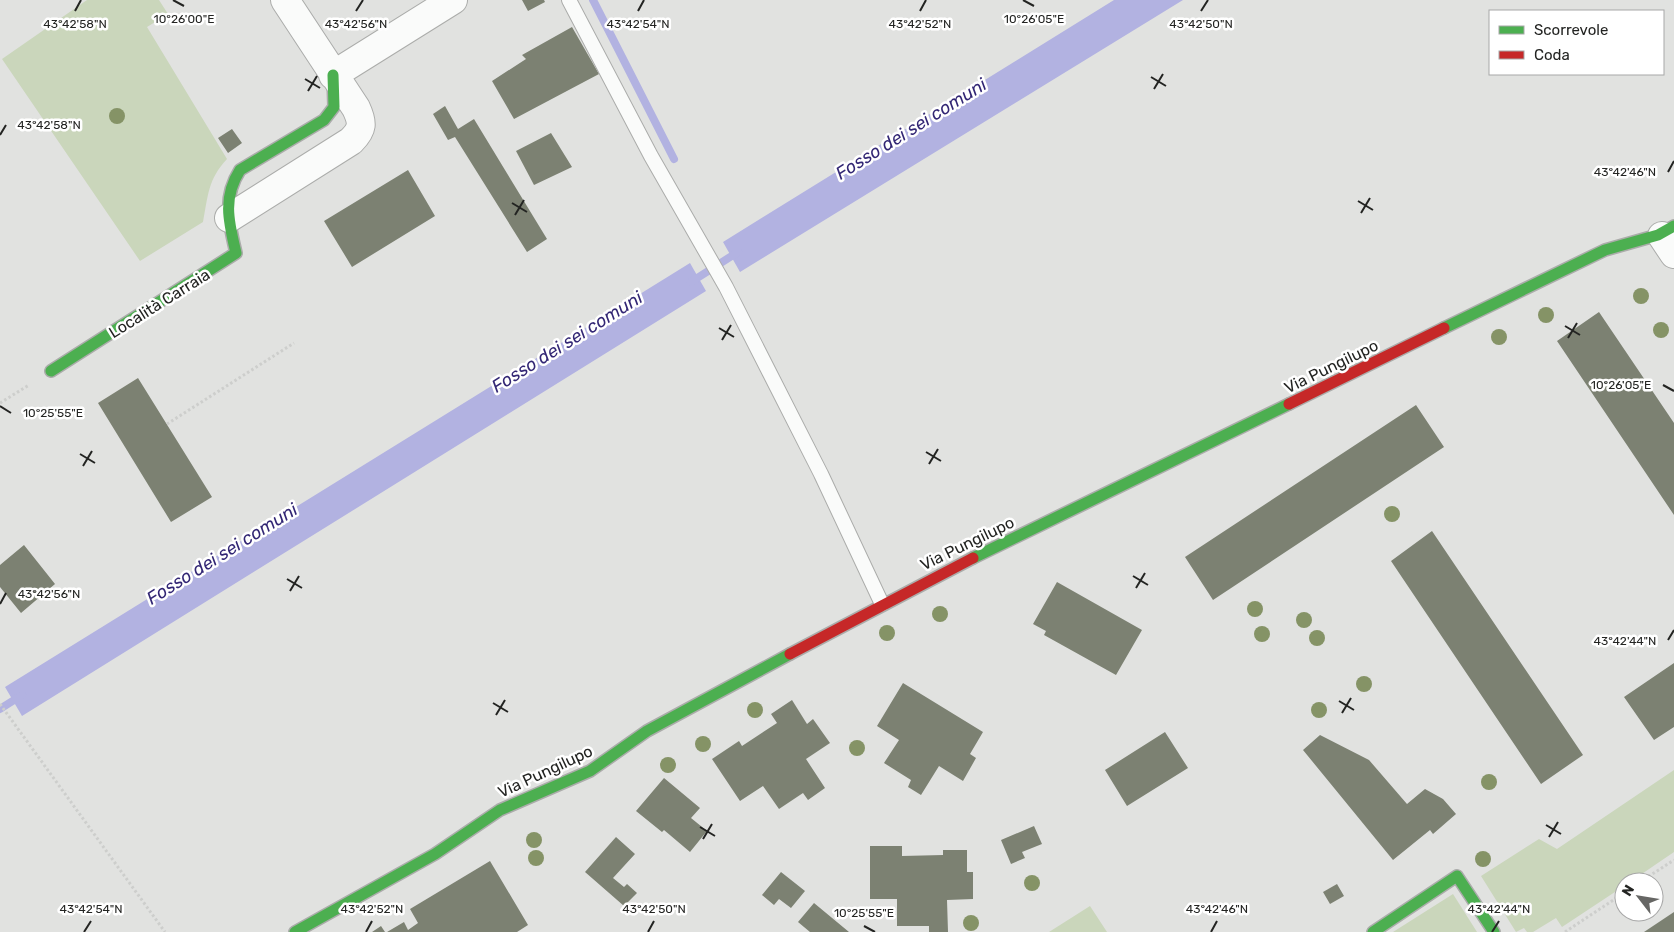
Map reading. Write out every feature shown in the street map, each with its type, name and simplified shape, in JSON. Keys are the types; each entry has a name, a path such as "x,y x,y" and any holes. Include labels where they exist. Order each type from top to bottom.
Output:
{"street":[{"name":"Località Carraia","path":"51,371 236,253 229,218 351,141 358,134 362,127 362,120 285,0"},
{"path":"333,75 453,0"},
{"name":"Via Pungilupo","path":"295,932 435,854 500,810 535,792 590,771 647,730 942,572 1605,250 1627,241 1670,239"},
{"path":"1373,932 1457,876 1494,932"}],"lane":[{"path":"569,0 651,156 706,249 726,287 822,474 882,604"}],"path":[{"path":"167,424 294,343"},
{"path":"0,403 51,371"},
{"path":"0,704 165,932"},
{"path":"1655,872 1674,860"},
{"path":"1564,932 1614,900"}],"green space":[{"path":"87,0 159,0 168,14 147,27 227,159 212,181 203,222 140,261 2,59"},
{"path":"1674,770 1674,852 1645,872 1614,872 1614,893 1562,927 1556,918 1533,932 1527,932 1524,928 1516,932 1481,876 1539,839 1557,849"},
{"path":"1453,894 1477,932 1393,932"},
{"path":"1090,906 1107,932 1049,932"}],"water":[{"path":"1114,0 1183,0 740,272 723,242"},
{"path":"690,263 706,291 22,716 5,687"}],"building":[{"path":"522,0 544,0 545,2 528,11"},
{"path":"572,27 599,74 514,119 492,81 526,59 522,55"},
{"path":"445,106 458,129 474,119 547,239 527,252 455,137 448,140 433,114"},
{"path":"232,129 242,143 228,153 218,138"},
{"path":"551,133 572,167 534,185 516,151"},
{"path":"408,170 435,216 352,267 324,221"},
{"path":"1599,312 1674,423 1674,515 1557,341"},
{"path":"138,378 212,497 171,522 98,403"},
{"path":"1416,405 1444,447 1213,600 1185,557"},
{"path":"1432,531 1583,755 1541,784 1391,561"},
{"path":"24,545 55,584 21,613 0,587 0,565"},
{"path":"1057,582 1142,630 1116,675 1044,635 1046,631 1033,624"},
{"path":"1674,663 1674,727 1654,740 1624,697"},
{"path":"903,683 983,732 970,754 976,758 963,781 939,766 921,795 908,787 911,780 884,763 899,740 877,726"},
{"path":"792,700 807,724 813,719 830,743 806,759 825,788 808,800 803,793 779,809 763,786 740,801 712,759 739,741 742,746 777,723 771,714"},
{"path":"1165,732 1188,768 1127,806 1105,770"},
{"path":"1320,735 1369,760 1407,804 1425,789 1443,799 1456,814 1433,834 1430,830 1393,860 1303,750"},
{"path":"664,778 700,808 691,818 707,831 690,852 664,830 662,832 636,811"},
{"path":"1034,826 1042,844 1022,852 1025,858 1011,864 1001,840"},
{"path":"616,837 635,854 613,878 624,887 627,884 637,893 624,906 585,872"},
{"path":"870,846 902,846 902,856 943,855 943,850 967,850 967,872 973,872 973,899 947,900 948,932 929,932 929,926 897,926 897,899 870,899"},
{"path":"490,861 528,925 517,932 387,932 404,922 408,930 418,923 410,909"},
{"path":"781,872 805,891 791,908 779,899 774,905 762,895"},
{"path":"1337,884 1344,896 1330,904 1323,892"},
{"path":"814,903 849,932 810,932 798,922"},
{"path":"1674,912 1674,932 1644,932 1659,922 1664,922 1664,919"},
{"path":"381,926 385,932 372,932"}],"waterway":[{"path":"593,0 674,159"},
{"name":"Fosso dei sei comuni","path":"691,282 738,252"},
{"name":"Fosso dei sei comuni","path":"0,709 22,695"}],"traffic: fast":[{"path":"51,371 236,253 229,221 229,201 234,180 240,170 324,120 334,107 333,75"},
{"path":"1444,328 1605,250 1658,235 1674,226"},
{"path":"973,558 1289,404"},
{"path":"295,932 435,854 500,810 590,771 647,731 790,654"},
{"path":"1373,932 1457,876 1494,932"}],"traffic: jam":[{"path":"1289,404 1444,328"},
{"path":"790,654 973,558"}]}
